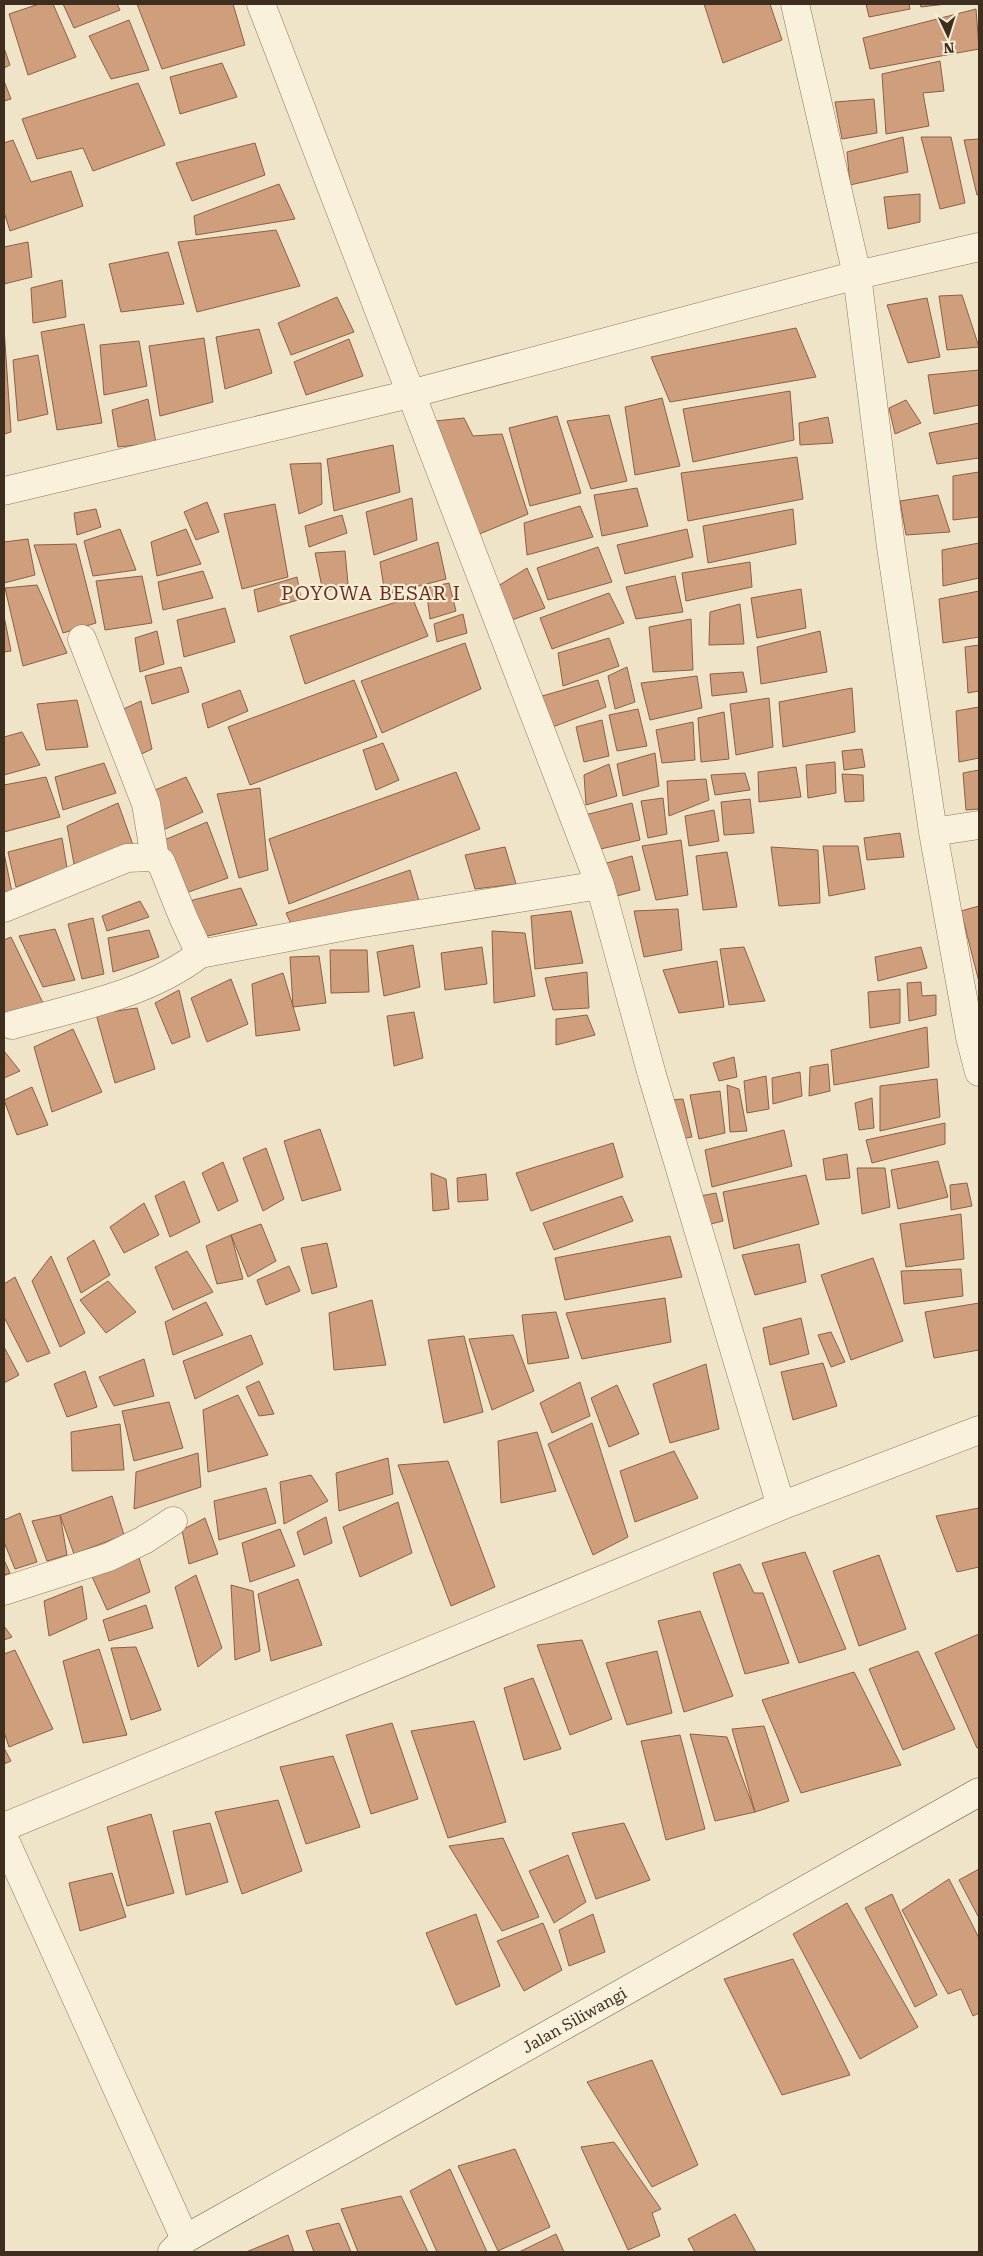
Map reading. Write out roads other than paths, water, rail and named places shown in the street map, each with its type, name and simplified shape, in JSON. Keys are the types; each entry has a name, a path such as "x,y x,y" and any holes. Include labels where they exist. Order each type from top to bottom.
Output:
{"street":[{"path":"261,4 600,886 652,1076 781,1506"},
{"path":"795,4 857,275 891,547 933,832 970,1037 979,1072"},
{"path":"4,491 410,394 857,275 979,247"},
{"path":"82,639 146,804 155,858"},
{"path":"933,832 979,825"},
{"path":"4,908 127,858 144,856 155,858 161,862 182,917 200,954"},
{"path":"12,1025 122,995 165,976 200,954 358,924 600,886"},
{"path":"4,1827 781,1506 979,1430"},
{"path":"4,1591 39,1578 109,1558 144,1540 173,1520"},
{"name":"Jalan Siliwangi","path":"178,2246 979,1792"},
{"path":"4,1838 178,2246"}],"district":[{"name":"POYOWA BESAR I","path":"371,593"}]}
